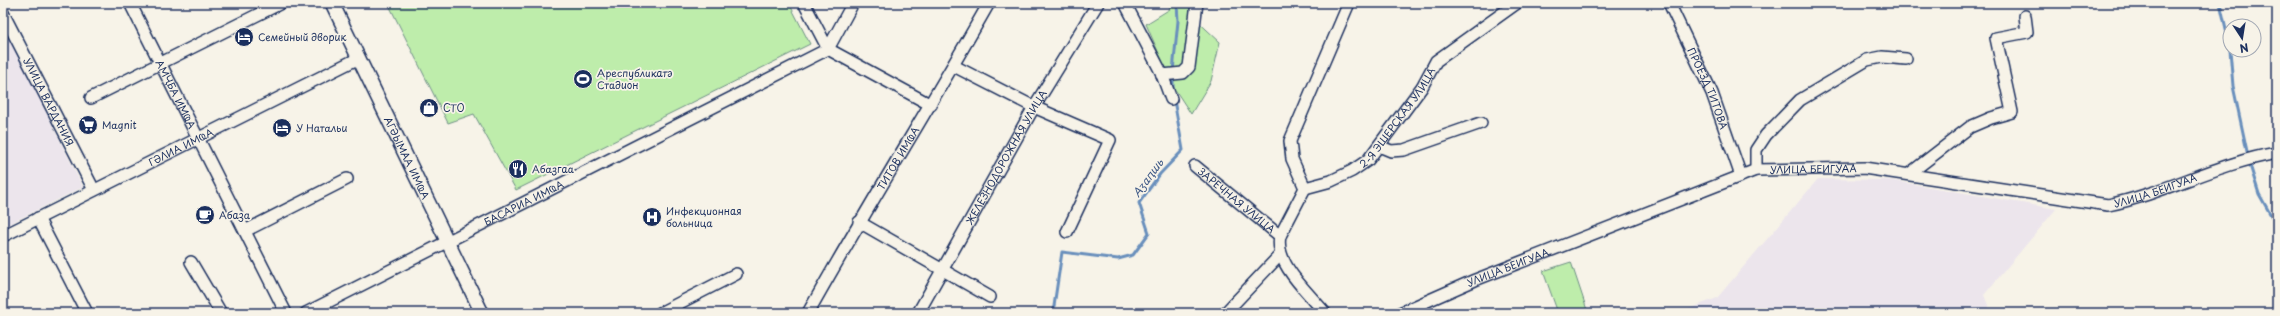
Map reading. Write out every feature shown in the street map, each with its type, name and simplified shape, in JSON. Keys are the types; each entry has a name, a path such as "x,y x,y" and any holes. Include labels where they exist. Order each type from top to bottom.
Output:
{"street":[{"name":"АМҶБА ИМҨА","path":"130,3 286,313"},
{"path":"92,98 281,3"},
{"name":"АГӘЫМАА ИМҨА","path":"332,3 482,313"},
{"path":"804,3 828,49 931,105"},
{"path":"828,49 853,3"},
{"name":"ТИТОВ ИМҨА","path":"808,313 859,222 931,105 989,3"},
{"name":"ЖЕЛЕЗНОДОРОЖНАЯ УЛИЦА","path":"918,313 1034,107 1098,3"},
{"path":"1125,3 1164,74 1171,99"},
{"path":"1164,74 1183,73 1189,67 1197,3"},
{"path":"1280,236 1304,188 1292,159 1290,141 1349,3"},
{"name":"2-Я ЭШЕРСКАЯ УЛИЦА","path":"1304,188 1331,181 1352,171 1368,160 1422,87 1436,61 1517,3"},
{"name":"ПРОЕЗД ТИТОВА","path":"1669,3 1712,93 1741,176"},
{"name":"УЛИЦА ВАРДАНИЯ","path":"3,13 94,190"},
{"path":"1909,174 1970,127 1991,118 2012,112 1996,38 2027,32 2025,16"},
{"name":"БАСАРИА ИМҨА","path":"306,313 828,49"},
{"path":"1756,170 1756,150 1766,135 1800,100 1867,60 1882,57 1906,59"},
{"name":"ГӘЛИА ИМҨА","path":"3,236 359,58"},
{"path":"954,66 1034,107 1110,140 1067,232"},
{"path":"1379,146 1391,151 1404,150 1481,123"},
{"name":"УЛИЦА БЕИГУАА","path":"1400,313 1474,280 1756,170 1864,168 2108,205 2136,200 2243,159 2277,153"},
{"name":"ЗАРЕЧНАЯ УЛИЦА","path":"1195,166 1280,236 1278,246 1280,255"},
{"path":"245,231 347,179"},
{"path":"38,218 87,313"},
{"path":"859,222 990,297"},
{"path":"1225,313 1280,255 1325,313"},
{"path":"191,262 221,313"},
{"path":"660,313 736,274"}],"shaded area":[{"path":"3,25 83,187 3,227"},
{"path":"1818,179 1890,180 2056,209 1984,295 1991,313 1678,313 1717,298"}],"green space":[{"name":"Ареспубликатә Стадион","path":"388,3 789,3 810,44 516,190 474,114 448,123"},
{"path":"1169,3 1193,3 1193,17 1220,42 1211,81 1191,114 1174,88 1146,24 1170,9"},
{"path":"1571,262 1588,313 1558,313 1543,271"}],"waterway":[{"name":"Аӡаԥшь","path":"1173,71 1178,21 1177,3"},
{"path":"2220,3 2223,18"},
{"path":"2231,58 2233,86 2248,156"},
{"name":"Аӡаԥшь","path":"1173,76 1173,93"},
{"name":"Аӡаԥшь","path":"1053,313 1062,252 1118,259 1133,255 1149,233 1139,203 1160,174 1183,150 1174,100"},
{"path":"2249,162 2259,194 2277,226"}],"place":[{"name":"Семейный дворик","path":"244,37"},
{"name":"Ареспубликатә Стадион","path":"583,79"},
{"name":"СТО","path":"429,108"},
{"name":"Magnit","path":"88,125"},
{"name":"У Натальи","path":"282,128"},
{"name":"Абазгаа","path":"518,169"},
{"name":"Абаза","path":"205,215"},
{"name":"Инфекционная больница","path":"652,217"}]}
